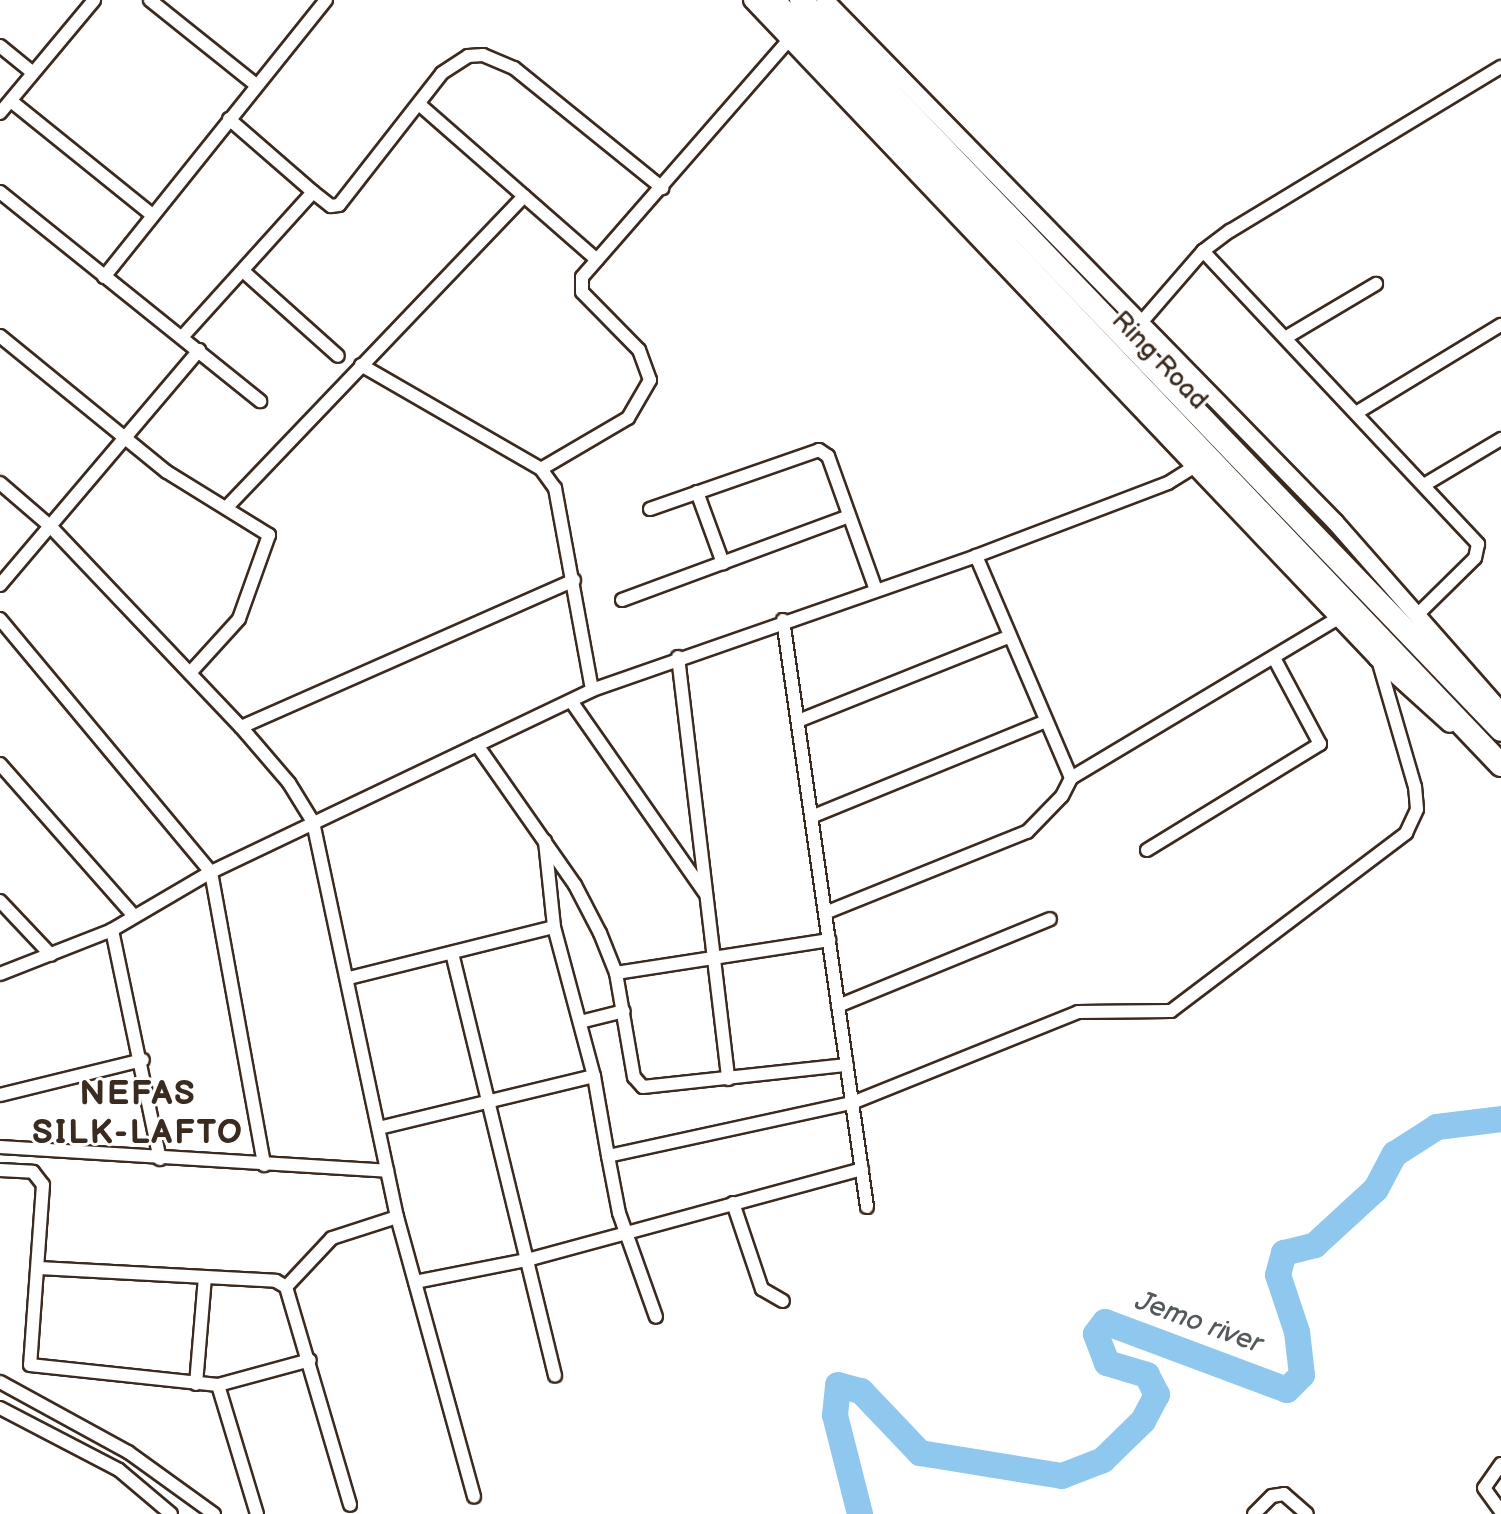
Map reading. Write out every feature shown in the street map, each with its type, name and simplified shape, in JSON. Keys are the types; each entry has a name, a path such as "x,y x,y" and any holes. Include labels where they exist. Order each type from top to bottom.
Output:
{"highway":[{"name":"Ring Road","path":"773,0 1501,730"},
{"name":"Ring Road","path":"801,0 1217,446 1497,761"}],"street":[{"path":"0,113 94,0"},
{"path":"150,0 256,85"},
{"path":"104,277 151,214 326,0"},
{"path":"752,0 789,40 1217,446 1419,613 1501,711"},
{"path":"825,0 1139,325 1217,446 1340,617 1377,658 1497,761"},
{"path":"541,469 628,418 647,391 649,368 639,350 579,285 597,260 789,40"},
{"path":"0,46 32,72"},
{"path":"229,119 331,206 347,200 454,63 468,56 499,59 662,188"},
{"path":"1139,325 1203,251 1501,67"},
{"path":"11,101 151,214"},
{"path":"420,105 597,260"},
{"path":"0,192 104,277 183,336 260,401"},
{"path":"183,336 313,192"},
{"path":"227,507 524,196"},
{"path":"1203,251 1478,544 1478,551 1419,613"},
{"path":"243,271 338,356"},
{"path":"1285,338 1376,284"},
{"path":"1356,413 1501,325"},
{"path":"0,336 167,472 263,530 270,541 239,619 190,673"},
{"path":"0,585 199,350"},
{"path":"361,365 541,469 555,488 592,690"},
{"path":"1424,485 1501,439"},
{"path":"0,974 112,930 211,872 592,690 875,587 976,556 1168,483 1217,446"},
{"path":"650,509 819,450 828,456 875,587"},
{"path":"0,483 50,526 241,727 289,783 313,822 349,978 397,1217 474,1497"},
{"path":"697,492 723,563"},
{"path":"622,600 849,516"},
{"path":"976,556 1071,778"},
{"path":"241,727 574,580"},
{"path":"825,913 1027,832 1062,796 1071,778 1340,617"},
{"path":"0,619 211,872 264,1165"},
{"path":"783,620 867,1207"},
{"path":"798,721 1010,636"},
{"path":"678,657 728,1079"},
{"path":"1147,850 1320,744 1274,658"},
{"path":"608,1156 852,1103 1078,1012 1171,1011 1406,833 1417,809 1415,787 1377,658"},
{"path":"571,701 707,896"},
{"path":"811,817 1046,721"},
{"path":"477,745 575,885 616,973 634,1077 643,1087 847,1065"},
{"path":"0,764 134,916"},
{"path":"545,841 554,927 594,1076 608,1156 627,1233 656,1317"},
{"path":"0,901 51,955"},
{"path":"838,1006 1050,919"},
{"path":"349,978 554,927"},
{"path":"112,930 143,1060 160,1159"},
{"path":"616,973 829,940"},
{"path":"452,953 531,1259 555,1376"},
{"path":"580,1022 624,1011"},
{"path":"0,1095 143,1060"},
{"path":"379,1128 594,1076"},
{"path":"0,1147 387,1171"},
{"path":"415,1282 531,1259 862,1169"},
{"path":"0,1170 33,1172 43,1185 30,1365 218,1385 310,1360"},
{"path":"733,1203 762,1289 783,1301"},
{"path":"286,1287 332,1238 397,1217"},
{"path":"39,1268 276,1281 286,1287 310,1360 350,1505"},
{"path":"196,1384 205,1277"},
{"path":"0,1382 128,1452 214,1514"},
{"path":"218,1385 257,1514"},
{"path":"0,1408 119,1470 171,1514"},
{"path":"1501,1464 1484,1488 1501,1511"},
{"path":"1254,1514 1272,1496 1284,1494 1307,1514"}],"waterway":[{"name":"Jemo river","path":"860,1514 835,1415 838,1385 861,1391 920,1453 1062,1476 1103,1460 1143,1421 1157,1395 1147,1375 1107,1363 1096,1334 1105,1322 1287,1390 1302,1375 1297,1332 1278,1275 1284,1253 1315,1245 1376,1189 1395,1154 1437,1127 1501,1119"}],"district":[{"name":"NEFAS SILK-LAFTO","path":"138,1112"}]}
